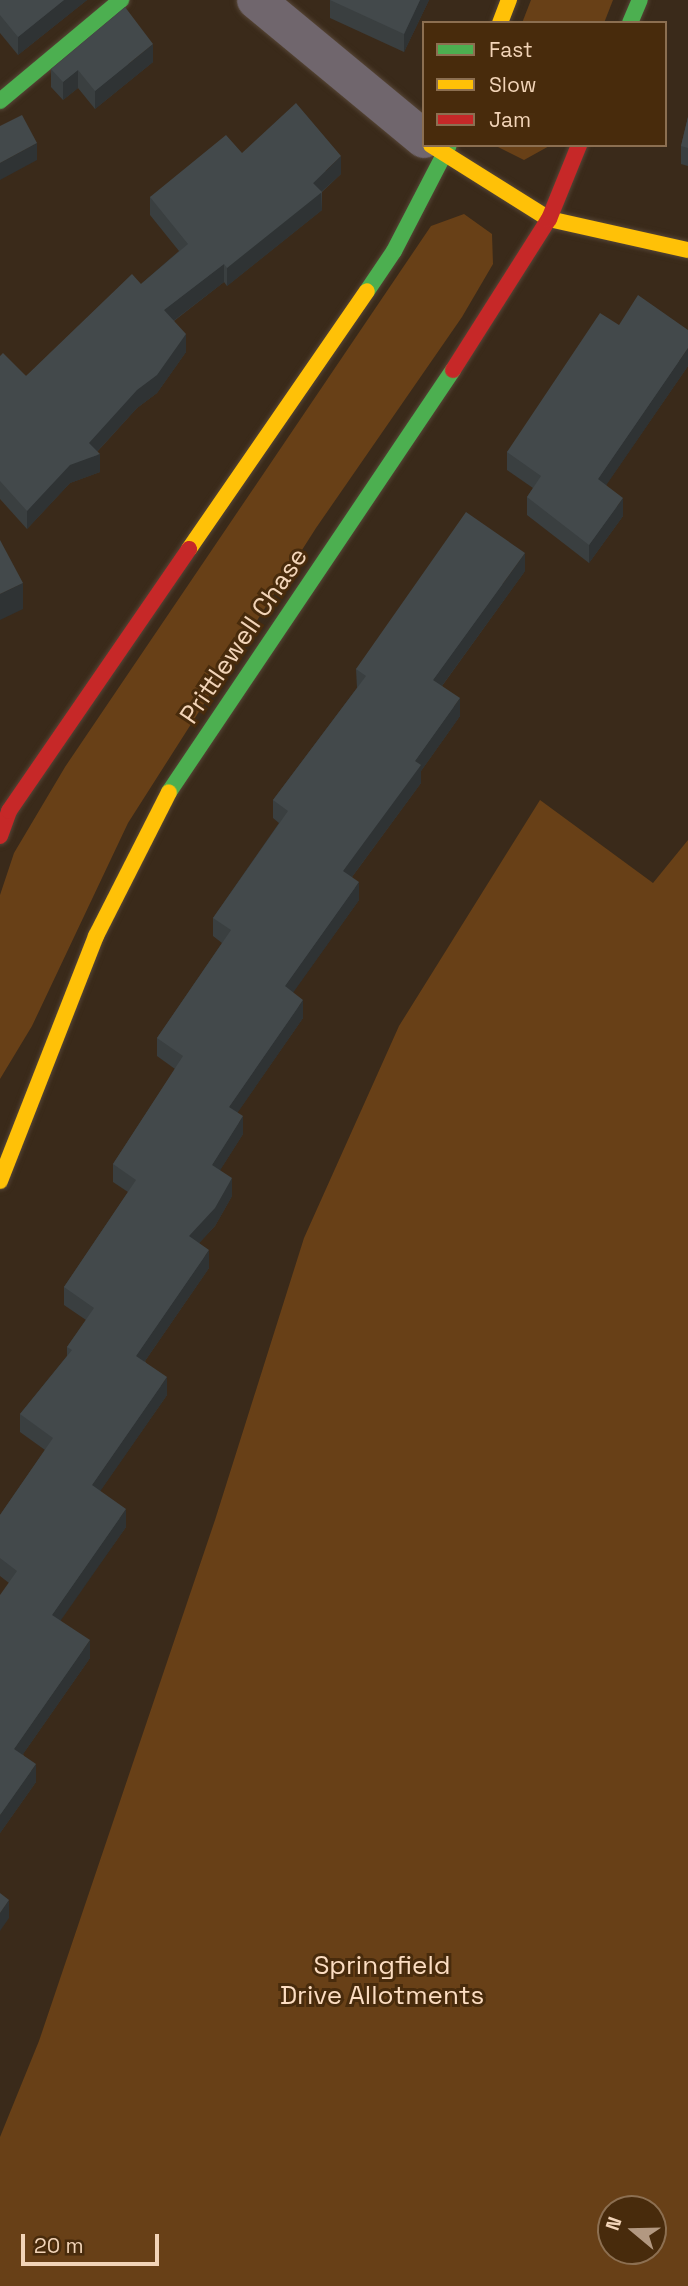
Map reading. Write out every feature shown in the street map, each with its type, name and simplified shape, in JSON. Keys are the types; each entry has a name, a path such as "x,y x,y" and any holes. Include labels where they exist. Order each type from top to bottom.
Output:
{"street":[{"path":"0,100 121,0"},
{"path":"256,0 422,133"},
{"path":"501,21 509,0"},
{"path":"631,21 640,0"},
{"path":"3,819 394,251 439,147 549,219 688,250"},
{"name":"Prittlewell Chase","path":"0,1181 19,1123 96,936 164,799 501,298 549,219 578,147"},
{"path":"0,1154 19,1123"}],"green space":[{"path":"531,0 613,0 605,21 523,21"},
{"path":"498,147 547,147 524,160"},
{"path":"464,214 492,234 493,264 462,317 316,528 128,823 32,1026 0,1079 0,895 14,853 65,767 431,226"},
{"name":"Springfield Drive Allotments","path":"540,800 653,883 688,840 688,2286 0,2286 0,2137 39,2041 215,1520 304,1238 399,1026"}],"building":[{"path":"0,0 64,0 18,37 0,15"},
{"path":"330,0 420,0 404,34"},
{"path":"125,7 153,44 95,91 78,70 63,82 51,69"},
{"path":"296,103 341,156 313,183 322,192 227,268 224,264 164,310 186,334 157,375 137,390 89,443 100,454 70,465 27,511 0,481 0,356 3,353 26,376 132,274 141,284 188,244 150,197 226,135 242,153"},
{"path":"22,115 37,143 0,163 0,126"},
{"path":"688,117 688,148 681,146"},
{"path":"638,295 688,330 688,348 598,479 623,498 589,545 527,497 541,476 507,452 600,313 619,325"},
{"path":"466,512 525,553 433,680 460,698 415,761 421,765 343,871 359,882 285,986 303,1000 229,1107 243,1116 212,1165 232,1178 215,1208 189,1236 209,1250 136,1356 167,1377 92,1485 126,1509 52,1615 90,1640 14,1749 36,1764 0,1815 0,1595 17,1571 0,1558 0,1515 53,1438 20,1414 72,1350 67,1347 94,1308 64,1287 136,1180 113,1164 183,1056 157,1038 231,930 213,918 288,811 273,800 366,676 356,669"},
{"path":"0,540 23,583 0,594"},
{"path":"0,1893 9,1900 0,1913"}],"traffic: fast":[{"path":"0,101 121,0"},
{"path":"631,21 640,0"},
{"path":"367,291 394,251 448,147"},
{"path":"169,792 453,370"}],"traffic: slow":[{"path":"501,21 509,0"},
{"path":"434,147 549,219 688,250"},
{"path":"189,549 367,291"},
{"path":"0,1181 96,936 169,792"}],"traffic: jam":[{"path":"453,370 549,219 578,147"},
{"path":"0,836 9,811 189,549"}]}
